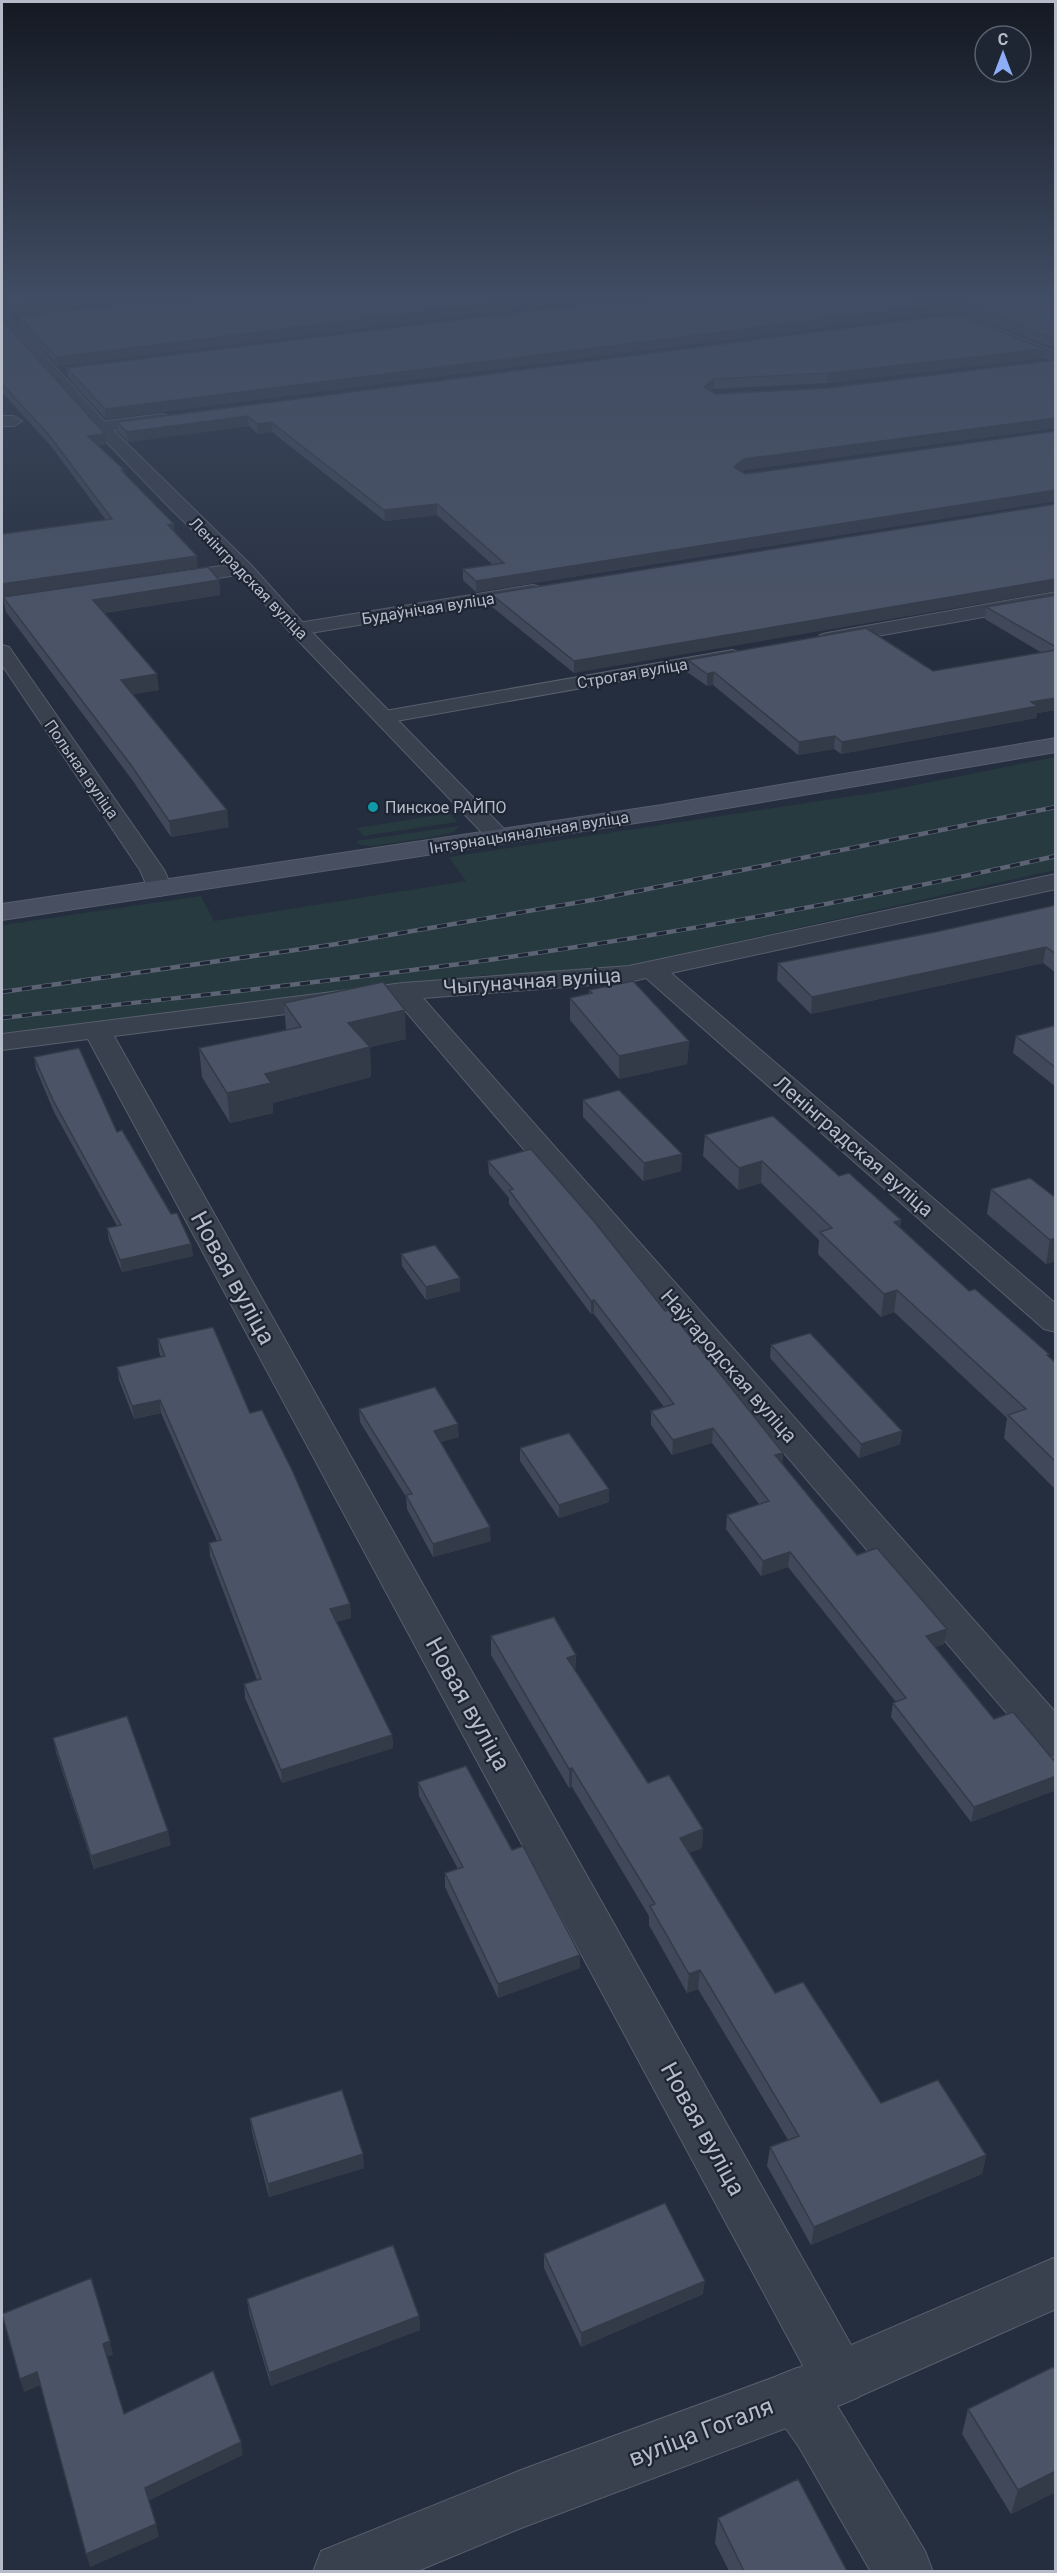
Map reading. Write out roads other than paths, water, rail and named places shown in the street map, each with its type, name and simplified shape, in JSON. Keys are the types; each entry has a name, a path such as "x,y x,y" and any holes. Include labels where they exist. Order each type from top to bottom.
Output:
{"main road":[{"name":"Інтэрнацыянальная вуліца","path":"2,912 499,837 870,778 1056,745"}],"street":[{"name":"Ленінградская вуліца","path":"89,413 167,496 244,569 298,629 499,837"},
{"path":"101,427 182,416"},
{"path":"155,582 244,569"},
{"name":"Будаўнічая вуліца","path":"298,629 551,588"},
{"path":"811,642 1056,598"},
{"name":"Польная вуліца","path":"2,651 152,870 159,888"},
{"name":"Строгая вуліца","path":"385,717 753,652"},
{"name":"Чыгуначная вуліца","path":"2,1042 404,991 629,974 1056,881"},
{"name":"Ленінградская вуліца","path":"652,970 1056,1322"},
{"name":"Наўгародская вуліца","path":"404,991 1056,1742"},
{"name":"Новая вуліца","path":"96,1029 819,2387 819,2427 904,2571"},
{"name":"вуліца Гогаля","path":"342,2571 521,2499 819,2387 1056,2282"}],"railway":[{"path":"2,992 337,944 598,899 1056,807"},
{"path":"2,1018 362,977 553,950 841,901 1056,856"}],"place":[{"name":"Пинское РАЙПО","path":"373,807"}]}
